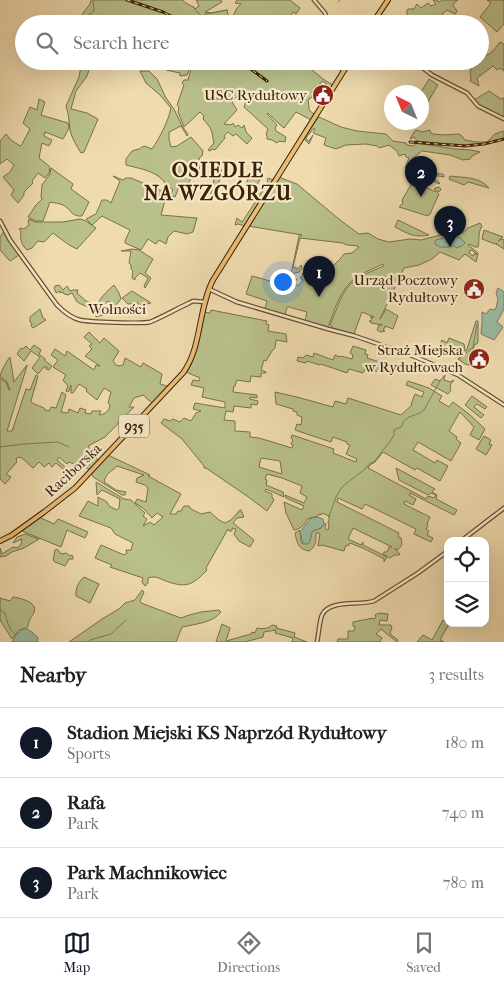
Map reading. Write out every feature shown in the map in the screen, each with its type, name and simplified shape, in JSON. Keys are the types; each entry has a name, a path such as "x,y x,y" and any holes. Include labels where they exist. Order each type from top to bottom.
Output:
{"main road":[{"path":"378,15 388,0"},
{"name":"Raciborska","path":"0,541 44,512 74,488 180,377 189,365 205,302 222,264 344,72"}],"street":[{"path":"314,0 326,15"},
{"path":"426,70 468,93 478,106 504,119"},
{"name":"Wolności","path":"0,221 10,240 57,305 75,318 88,321 149,322 193,301 205,302"},
{"path":"211,290 237,302 355,336 412,356 458,375 504,405"},
{"path":"466,537 504,508"},
{"path":"317,642 324,611 332,606 374,601 444,554"}],"shaded area":[{"path":"91,0 127,0 152,7 131,0 183,0 195,9 199,6 196,0 221,0 222,2 205,12 211,13 227,10 228,15 82,15"},
{"path":"237,0 290,0 300,8 296,14 293,12 291,15 234,15 241,4 235,3"},
{"path":"433,0 439,2 443,0 458,0 453,5 457,11 455,14 447,10 441,15 407,14 408,9 414,9 417,4 421,8 428,3 431,6 436,4"},
{"path":"487,0 504,0 504,24 497,32 489,25 489,15 482,15 491,3"},
{"path":"500,42 504,44 504,71 500,68 497,70 493,66 489,69 489,54"},
{"path":"80,70 89,70 76,91 71,109 87,113 98,119 84,152 81,153 70,130 66,106"},
{"path":"166,70 189,70 187,75 180,76 180,73"},
{"path":"191,70 312,70 333,85 330,92 325,89 327,84 322,81 319,85 320,87 316,86 313,92 323,101 321,103 318,102 312,97 308,100 309,110 315,115 311,120 296,112 284,128 267,114 277,125 276,131 286,137 285,142 279,141 277,143 267,139 268,129 244,107 246,100 244,93 237,96 232,102 237,110 224,124 231,125 233,123 235,127 238,125 242,128 244,125 246,132 252,138 247,144 236,134 233,136 228,132 215,150 212,149 210,151 208,150 214,143 209,125 203,119 204,116 200,112 184,127 178,112 179,107 177,105 184,85 182,83 184,80 188,80"},
{"path":"488,70 477,78 479,86 470,81 470,71"},
{"path":"140,71 149,71 157,79 188,134 187,136 181,126 169,132 171,147 177,146 191,137 203,151 202,156 199,158 200,169 194,173 187,191 179,187 175,197 170,195 173,190 159,177 149,171 126,165 126,159 132,151 144,146 152,149 168,119 171,108 146,83"},
{"path":"429,79 438,85 429,100 429,85 425,85"},
{"path":"489,91 501,99 504,98 504,118 477,104 474,100"},
{"path":"39,99 45,102 41,115 68,123 69,128 63,139 45,132 44,136 52,140 49,146 42,143 39,158 50,167 49,173 45,178 38,173 18,203 11,195 14,190 3,177 10,172 14,165 7,159 0,164 0,141 6,134 20,146 22,144 30,129 23,123 30,107 37,110"},
{"path":"319,117 341,127 386,134 393,141 406,143 407,145 414,146 416,143 480,152 470,159 463,160 450,155 422,151 412,159 412,165 421,171 443,174 444,177 430,176 439,184 405,168 409,158 405,154 399,156 397,151 389,145 379,148 366,144 346,145 336,149 324,145 326,138 313,133 314,128 306,138 309,141 313,135 309,144 305,138"},
{"path":"416,130 422,132 430,130 433,134 458,134 465,140 487,142 495,134 504,131 504,139 482,144 450,144 417,141 414,137 410,139"},
{"path":"51,168 73,184 71,189 89,202 82,216 73,214 63,205 50,202 43,221 35,221 28,217 42,199 42,185 50,174"},
{"path":"216,170 222,170 215,199 210,197"},
{"path":"251,172 262,176 252,193 248,196 246,184"},
{"path":"280,175 281,178 297,184 359,234 368,233 378,239 389,242 410,239 421,240 452,232 462,233 480,223 482,226 478,247 468,245 478,253 476,254 478,254 476,262 465,254 459,260 440,252 432,259 419,265 404,268 380,319 386,309 398,316 393,329 385,326 383,330 385,331 381,332 377,330 379,325 382,325 371,323 369,321 372,318 370,317 374,317 362,312 354,334 332,328 330,325 350,284 384,266 383,264 367,271 352,281 347,286 337,302 328,327 305,321 307,312 287,307 285,315 265,309 267,301 246,294 252,276 270,281 284,278 297,279 294,283 298,286 303,280 300,278 302,274 307,271 305,274 313,277 315,281 321,282 344,254 352,253 359,247 343,243 300,238 293,267 298,269 301,265 302,268 299,272 291,274 299,236 302,235 248,226","holes":["472,250 476,254 473,256 469,251"]},
{"path":"113,176 123,180 131,178 164,192 163,196 166,197 161,215 197,218 193,232 187,234 174,231 168,237 166,244 159,240 156,244 148,239 141,250 125,243 130,230 102,216 92,225 86,219 96,214 102,200 107,200 111,203 120,181"},
{"path":"450,176 476,179 489,188 468,182 464,185 449,179"},
{"path":"268,178 273,180 245,226 235,225 237,218 242,222 256,201 258,202 259,196 268,182"},
{"path":"419,182 419,184 436,192 435,188 439,187 441,189 437,192 439,194 428,216 399,207 403,203 402,200 412,183 416,185"},
{"path":"29,219 35,222 63,222 80,219 96,228 77,249 53,233 44,242 38,241 32,248 27,250 22,244 21,231 19,229 24,229 29,225"},
{"path":"398,220 429,235 416,236 404,232 395,227"},
{"path":"484,230 503,237 498,241 504,240 504,249 497,243 482,239"},
{"path":"4,231 19,255 10,261 0,250 0,237"},
{"path":"452,236 461,238 465,243 457,248 454,246 442,247 435,244 436,240"},
{"path":"139,250 153,259 145,273 151,278 145,288 144,286 148,278 140,273 135,280 132,278 133,271 129,263 131,251 121,251"},
{"path":"59,285 63,290 67,286 70,291 78,290 77,293 86,301 95,304 93,307 82,305 76,301 72,293 68,295 63,292 60,293 60,291 56,293 54,288"},
{"path":"114,285 121,299 115,306 108,301 103,306 104,314 96,317 100,299"},
{"path":"498,288 504,292 504,309 497,322 503,327 494,340 481,334 482,312 486,314 490,309 494,310 496,308"},
{"path":"132,291 151,303 139,306 138,303 128,304 122,298"},
{"path":"40,309 43,318 46,320 33,328 30,317"},
{"path":"211,310 267,321 266,324 269,325 268,331 286,334 287,342 276,340 275,348 266,361 264,360 261,370 266,373 261,373 261,377 251,376 250,382 237,380 233,392 257,395 257,398 250,397 250,399 258,401 257,405 251,404 251,408 234,406 233,412 226,411 224,420 235,421 235,431 250,432 250,437 292,448 292,435 334,449 333,453 356,462 357,459 346,454 350,445 347,442 333,437 331,442 295,430 297,424 301,425 302,417 297,415 297,412 293,411 293,409 276,404 275,392 333,407 335,401 346,404 348,398 401,415 412,405 415,394 422,397 424,392 406,385 408,381 429,388 442,396 439,401 449,407 453,402 485,429 479,440 470,435 474,427 460,412 449,431 461,443 451,461 418,442 413,450 435,463 437,460 448,466 440,481 417,468 415,470 383,452 368,468 426,499 428,496 434,498 436,495 431,493 428,495 399,480 396,468 435,489 432,492 437,495 436,499 457,510 454,515 410,493 409,495 416,499 413,505 405,501 404,504 430,517 426,529 429,531 427,535 433,538 431,542 414,534 416,529 365,504 362,509 338,498 337,502 399,533 398,537 401,538 402,545 397,550 394,548 400,554 390,558 383,554 387,552 389,547 392,547 353,528 348,539 361,545 363,542 363,545 387,557 384,562 384,559 350,543 348,546 346,545 344,551 322,545 318,546 320,534 318,533 316,533 316,541 313,548 309,551 305,550 302,549 296,540 295,533 300,530 301,542 303,544 313,530 321,528 326,524 325,528 328,530 329,516 322,513 321,515 319,514 307,519 302,526 294,530 286,513 284,502 302,510 304,506 286,498 285,495 304,503 307,497 300,493 302,486 267,474 265,479 267,480 266,485 283,492 284,497 266,489 265,491 272,494 274,500 267,511 204,468 182,439 161,423 164,419 170,421 173,419 180,422 184,418 191,421 196,413 201,411 193,409 195,403 225,408 225,402 202,397 204,388 191,385 193,380 199,381 200,378 186,372 193,354 203,312 210,313","holes":["261,458 280,461 282,474 259,467"]},
{"path":"476,321 478,321 478,342 475,344 471,354 474,357 473,366 465,364 458,359 467,349"},
{"path":"89,332 100,343 104,338 119,351 113,361 117,366 123,365 125,358 141,367 143,363 162,374 160,384 167,386 170,384 152,403 143,395 134,398 129,407 134,407 105,437 88,446 99,462 91,471 83,465 80,468 69,462 67,464 59,457 57,460 66,468 64,470 56,463 52,467 49,463 44,467 39,462 33,468 22,458 18,457 16,459 17,462 6,474 11,477 5,484 0,479 0,378 6,382 10,390 7,382 0,376 6,363 10,357 14,382 27,365 7,431 12,431 26,389 30,390 36,375 38,376 32,403 49,411 51,407 56,408 62,392 66,395 61,412 68,413 69,409 78,413 80,408 86,410 85,413 91,414 92,411 101,411 99,415 104,414 110,407 108,403 111,392 104,388 97,400 86,391 87,389 79,384 73,393 71,393 71,385 68,392 66,391 68,386 63,380 66,375 53,367 58,360 51,355 55,349 65,356 67,351 94,370 96,365 100,366 85,356 92,349 89,346 92,344 84,337"},
{"path":"449,338 464,344 465,350 456,357 437,350 442,340 447,343"},
{"path":"34,345 41,350 39,354 45,361 52,366 49,370 46,369 47,367 44,367 38,374 32,368 40,357 31,351 24,361 17,354 21,348 23,349 26,346 30,350"},
{"path":"353,346 366,350 367,358 383,363 380,372 365,369 363,373 349,369 347,373 321,364 297,361 298,357 303,358 306,355 313,357 314,353 333,360 335,355 352,359 353,355 350,353"},
{"path":"445,375 444,380 450,382 454,380 450,385 451,390 448,394 431,385 435,379 440,381"},
{"path":"472,396 487,407 485,409 477,404 474,407 484,415 481,418 465,405"},
{"path":"484,436 491,440 489,444 492,445 486,455 476,449"},
{"path":"108,455 150,475 148,476 181,494 170,514 176,514 184,506 189,506 201,514 210,512 225,523 241,510 244,517 237,518 233,523 254,540 250,547 239,541 234,534 236,529 232,528 232,531 229,531 228,529 206,568 207,570 192,583 182,585 154,577 148,578 148,583 145,586 142,582 143,578 110,567 112,565 95,558 101,545 124,555 127,553 126,550 131,550 133,543 115,534 111,528 79,516 88,501 98,506 98,497 107,502 109,506 117,510 119,508 120,499 102,490 97,495 96,482 124,499 131,500 145,513 143,516 147,519 143,526 150,522 154,525 163,517 157,513 152,518 143,508 135,503 137,499 146,502 148,488 136,482 137,478 144,475 117,466 109,473 104,482 116,490 126,492 125,495 122,495 93,477 91,472"},
{"path":"39,517 54,524 58,519 88,532 85,538 67,530 61,547 22,531 22,529"},
{"path":"311,518 323,519 324,524 321,528 313,531 308,544 303,544 300,532"},
{"path":"25,534 39,539 24,548 0,557 0,548 2,554 13,547 18,548 22,539 13,543 17,537"},
{"path":"57,549 61,554 72,555 73,559 69,559 65,566 55,562 53,560 55,550"},
{"path":"84,577 99,584 90,603 76,596 78,585"},
{"path":"142,590 144,592 141,603 181,618 201,612 219,610 221,612 209,621 182,627 176,642 69,642 125,603 135,600"},
{"path":"13,597 28,601 35,609 27,628 19,630 12,639 0,620 0,598 10,601"},
{"path":"379,613 388,614 387,621 380,620 379,625 391,625 390,634 398,640 397,642 381,629 376,634 382,638 380,642 337,642 338,639 348,639 348,631 354,631 353,622 374,619 375,615"},
{"path":"443,620 444,627 447,627 440,640 444,642 417,642 423,635 432,640"},
{"path":"222,624 230,628 226,641 251,634 252,632 255,633 257,628 265,628 272,625 277,626 276,628 295,633 294,637 307,642 292,642 293,638 275,633 276,630 264,632 263,637 245,642 216,642"},
{"path":"24,628 38,638 37,642 12,642 16,635"}],"waterway":[{"path":"88,15 94,11 93,0"},
{"path":"193,6 201,15"},
{"path":"204,15 227,10"},
{"path":"450,370 473,347 478,323"},
{"path":"329,517 336,497 343,486 375,461 394,435 394,430 401,427 409,417 424,410 440,381"},
{"path":"0,447 58,442 69,447"},
{"path":"0,610 5,613 12,631"},
{"path":"88,642 111,634 126,620"},
{"path":"13,632 16,635"}],"railway":[{"path":"127,0 169,15"},
{"path":"252,70 267,81"},
{"path":"410,142 465,146 504,139"}],"place":[{"name":"USC Rydułtowy","path":"323,95"},
{"name":"Rafa","path":"421,197"},
{"name":"Park Machnikowiec","path":"450,247"},
{"name":"Urząd Pocztowy Rydułtowy","path":"474,289"},
{"name":"Stadion Miejski KS Naprzód Rydułtowy","path":"319,297"},
{"name":"Straż Miejska w Rydułtowach","path":"479,359"}],"district":[{"name":"OSIEDLE NA WZGÓRZU","path":"218,182"}]}
